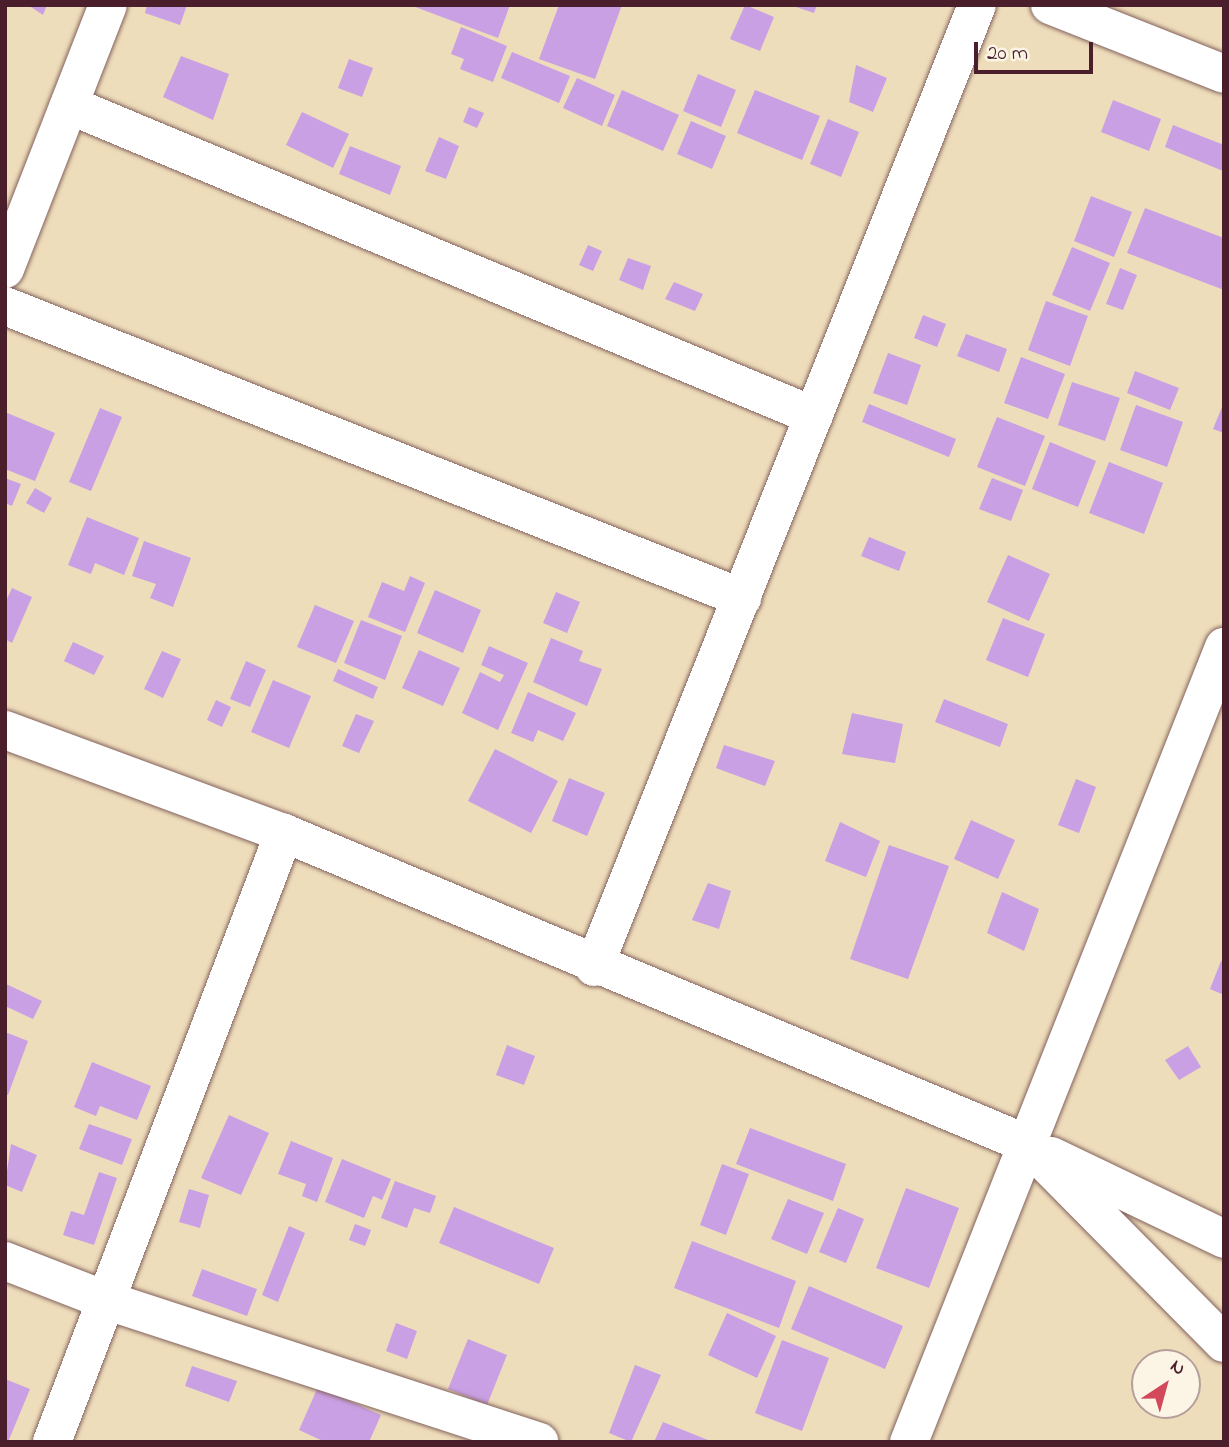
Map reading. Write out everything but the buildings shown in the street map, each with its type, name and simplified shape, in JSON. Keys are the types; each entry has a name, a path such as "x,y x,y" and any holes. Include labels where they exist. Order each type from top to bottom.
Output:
{"street":[{"path":"5,269 108,5"},
{"path":"594,967 977,5"},
{"path":"1050,5 1224,74"},
{"path":"69,105 814,416"},
{"path":"5,306 742,598"},
{"path":"909,1442 1224,647"},
{"path":"5,730 284,833 594,967 1027,1144 1224,1238"},
{"path":"52,1442 284,833"},
{"path":"1027,1144 1224,1343"},
{"path":"5,1261 105,1300 481,1432 539,1442"}]}
